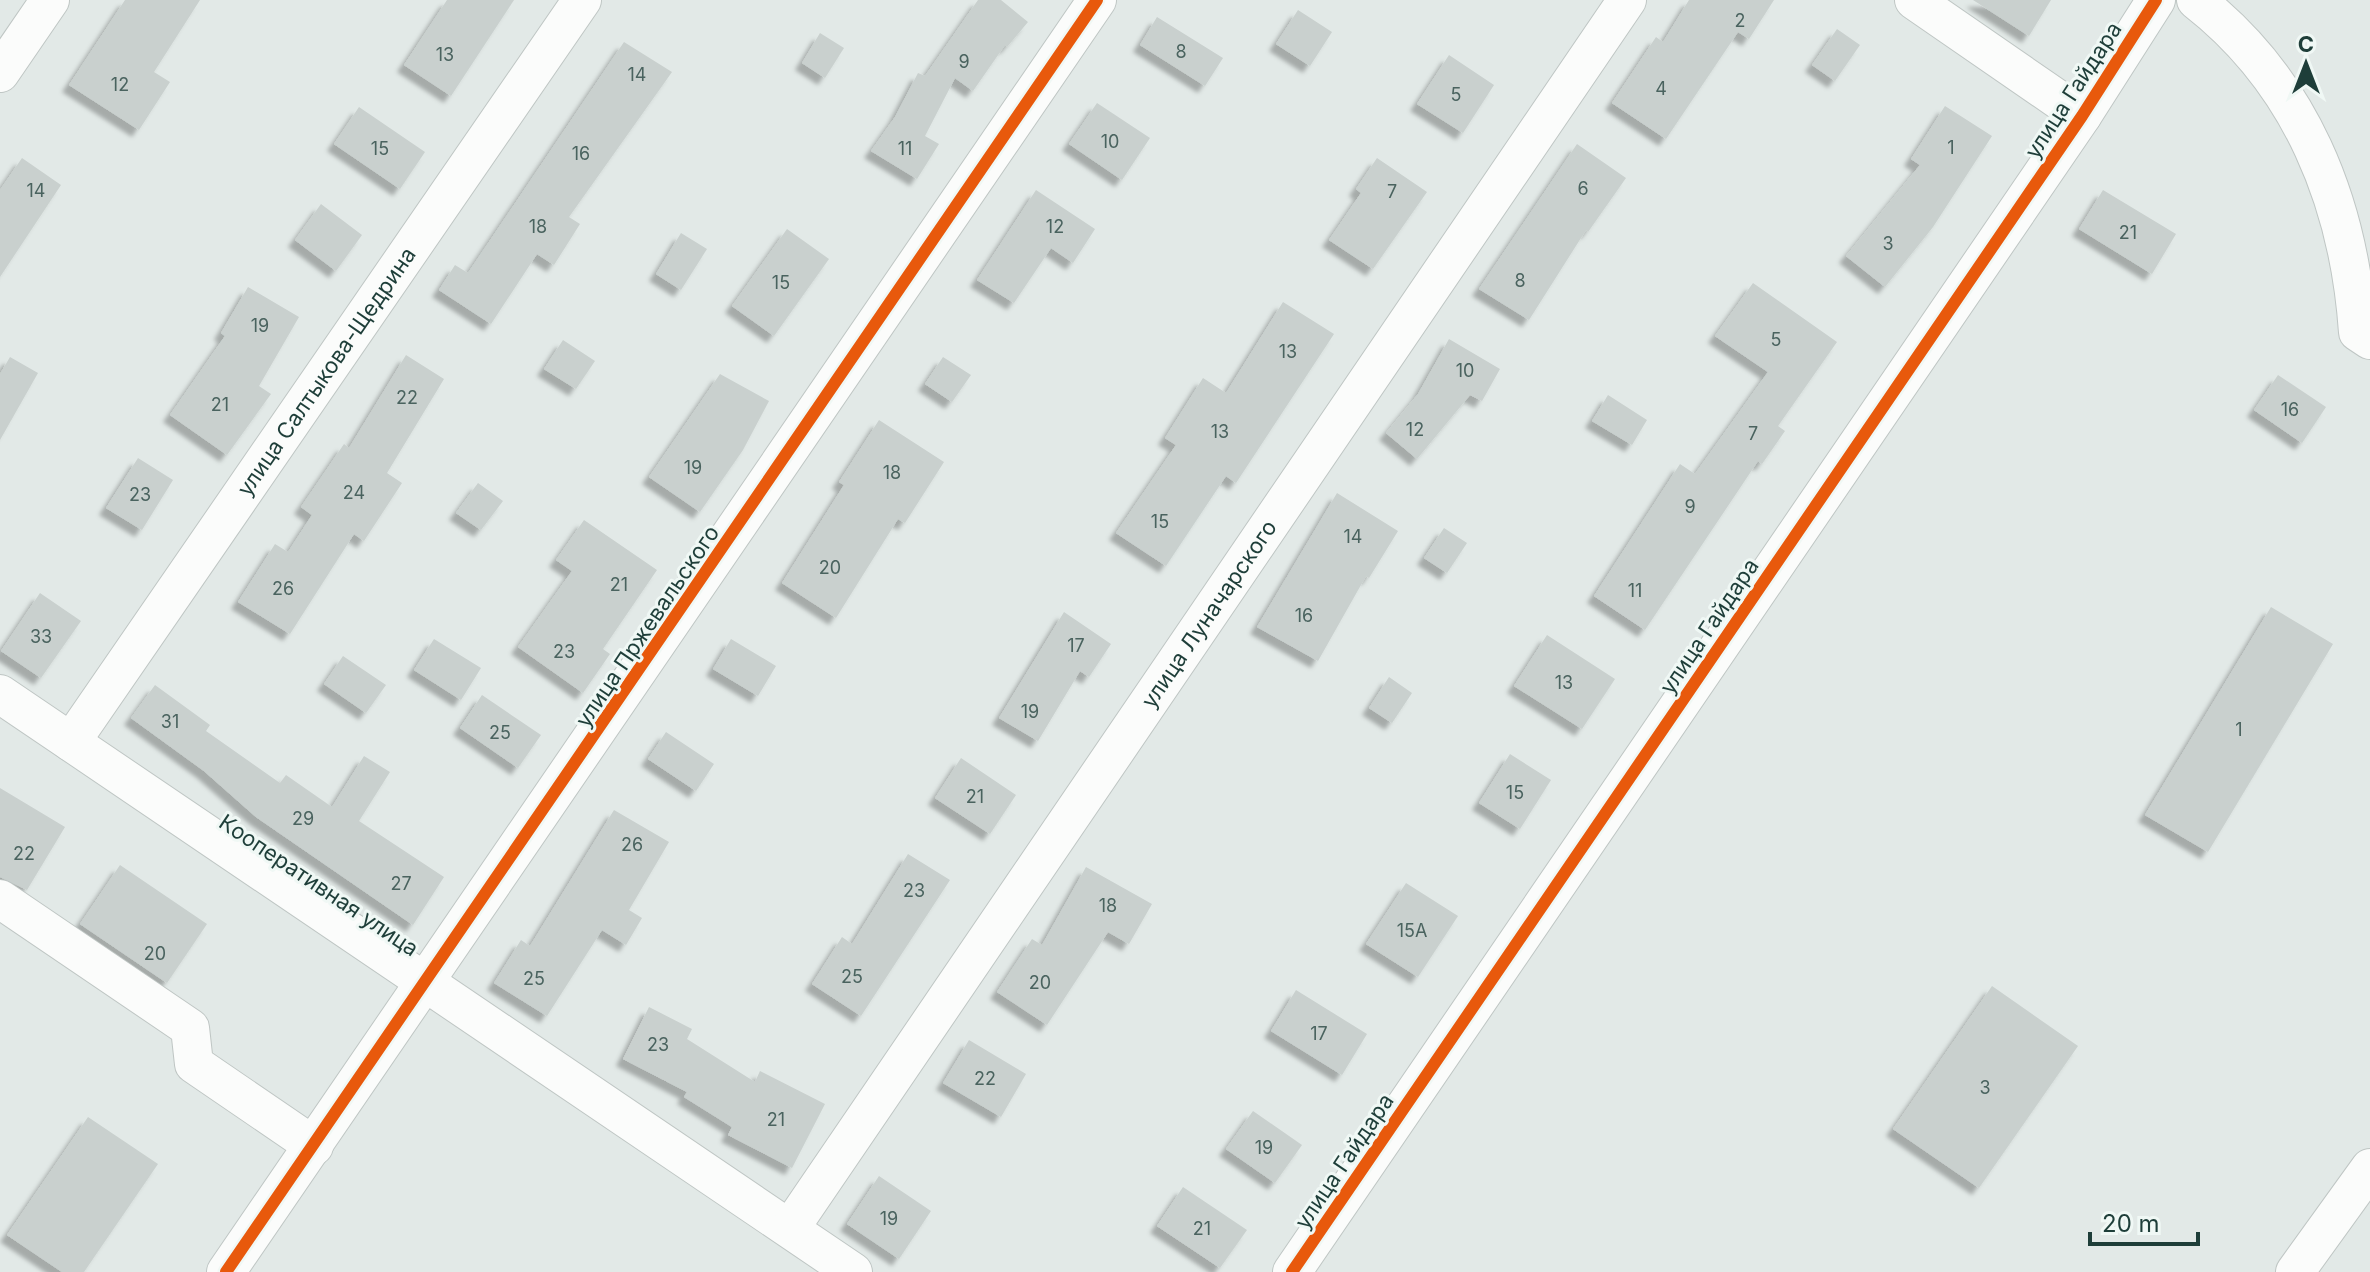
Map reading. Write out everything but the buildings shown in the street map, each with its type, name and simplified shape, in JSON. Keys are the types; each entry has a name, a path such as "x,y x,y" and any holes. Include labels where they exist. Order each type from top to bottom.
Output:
{"street":[{"path":"0,73 50,0"},
{"name":"улица Салтыкова-Щедрина","path":"71,742 582,0"},
{"name":"улица Пржевальского","path":"226,1272 428,982 1097,0"},
{"name":"улица Луначарского","path":"791,1227 1627,0"},
{"path":"1914,0 2082,116"},
{"name":"улица Гайдара","path":"1292,1272 2082,116 2156,0"},
{"path":"2196,0 2248,48 2305,125 2354,275 2358,332 2370,340"},
{"name":"Кооперативная улица","path":"0,694 791,1227 853,1272"},
{"path":"0,899 190,1028 194,1064 314,1146"},
{"path":"2295,1272 2370,1168"}],"cycle path":[{"path":"226,1272 1097,0"},
{"path":"1292,1272 2082,116 2156,0"}]}
